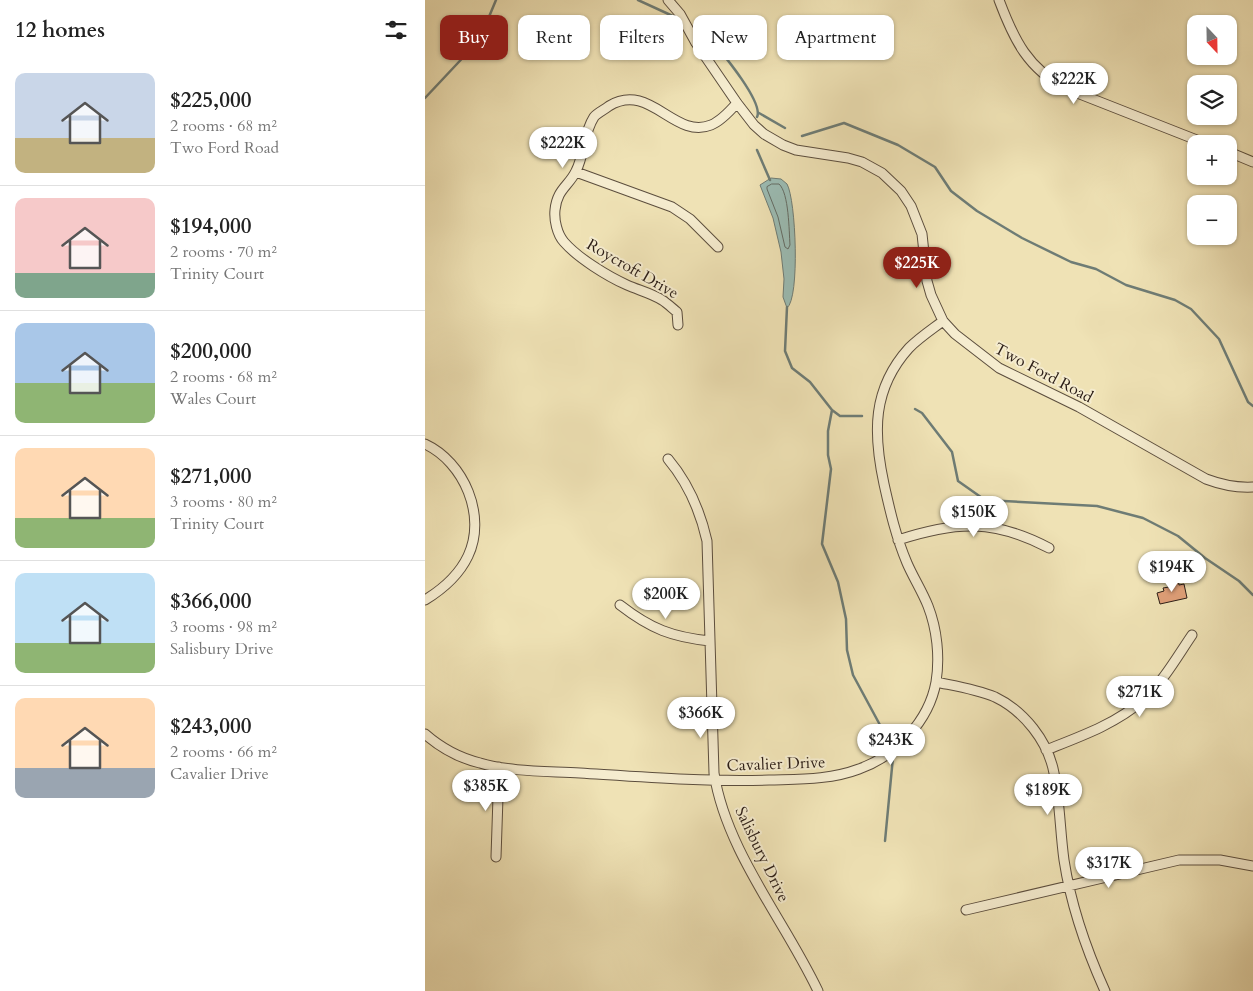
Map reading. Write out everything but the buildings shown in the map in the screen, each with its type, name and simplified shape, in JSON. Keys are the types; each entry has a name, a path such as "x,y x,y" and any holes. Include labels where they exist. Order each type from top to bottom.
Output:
{"street":[{"name":"Two Ford Road","path":"668,0 680,14 696,44 754,125 776,142 796,150 862,162 882,173 893,182 911,206 917,220 923,243 927,281 943,321 979,354 1014,376 1079,407 1206,479 1225,486 1253,487"},
{"path":"999,0 1021,49 1040,71 1055,83 1187,136"},
{"name":"Roycroft Drive","path":"678,325 677,312 662,300 616,279 578,254 563,241 556,225 555,210 559,192 576,172 583,150 585,135 595,116 615,103 630,100 645,102 679,123 694,128 711,126 727,115 737,103"},
{"path":"1237,155 1253,162"},
{"path":"576,172 672,208 690,219 718,247"},
{"name":"Cavalier Drive","path":"425,734 437,744 465,759 499,767 715,780 823,778 842,774 874,763 888,754 911,732 928,706 936,682 937,649 932,618 898,540 889,508 879,458 876,428 878,409 886,382 899,360 919,339 943,321"},
{"path":"425,444 438,451 457,469 469,493 475,520 473,537 467,558 457,573 446,584 425,600"},
{"name":"Salisbury Drive","path":"668,459 688,486 703,524 708,559 715,780 730,825 748,867 818,991"},
{"path":"898,540 928,530 946,527 984,526 1019,534 1049,548"},
{"path":"620,605 659,631 692,639 710,641"},
{"path":"1046,750 1077,738 1129,711 1155,687 1192,635"},
{"path":"936,682 985,694 1008,705 1028,723 1046,750 1054,772 1069,886 1084,940 1105,991"},
{"path":"496,857 499,767"},
{"path":"966,910 1179,860 1220,860 1253,866"}],"water":[{"path":"771,178 781,179 787,184 793,209 794,287 787,308 783,297 784,279 781,252 773,218 760,185"}],"waterway":[{"path":"425,98 471,49 486,24 496,0"},
{"path":"638,0 671,15"},
{"path":"728,60 753,98 757,109 757,117"},
{"path":"759,113 785,128"},
{"path":"802,136 844,123 898,145 935,167 951,191 977,211 1022,238 1071,262 1096,269 1126,285 1175,300 1191,309 1219,339 1248,402 1253,406"},
{"path":"757,150 770,180"},
{"path":"787,307 785,351 792,368 810,382 832,410 840,416 862,416"},
{"path":"915,409 922,413 952,452 958,481 985,500 1097,506 1143,518 1178,536 1205,558 1239,581 1253,595"},
{"path":"832,410 828,431 828,455 831,469 822,544 838,582 846,619 847,650 853,675 888,744"},
{"path":"885,841 893,757"}]}
